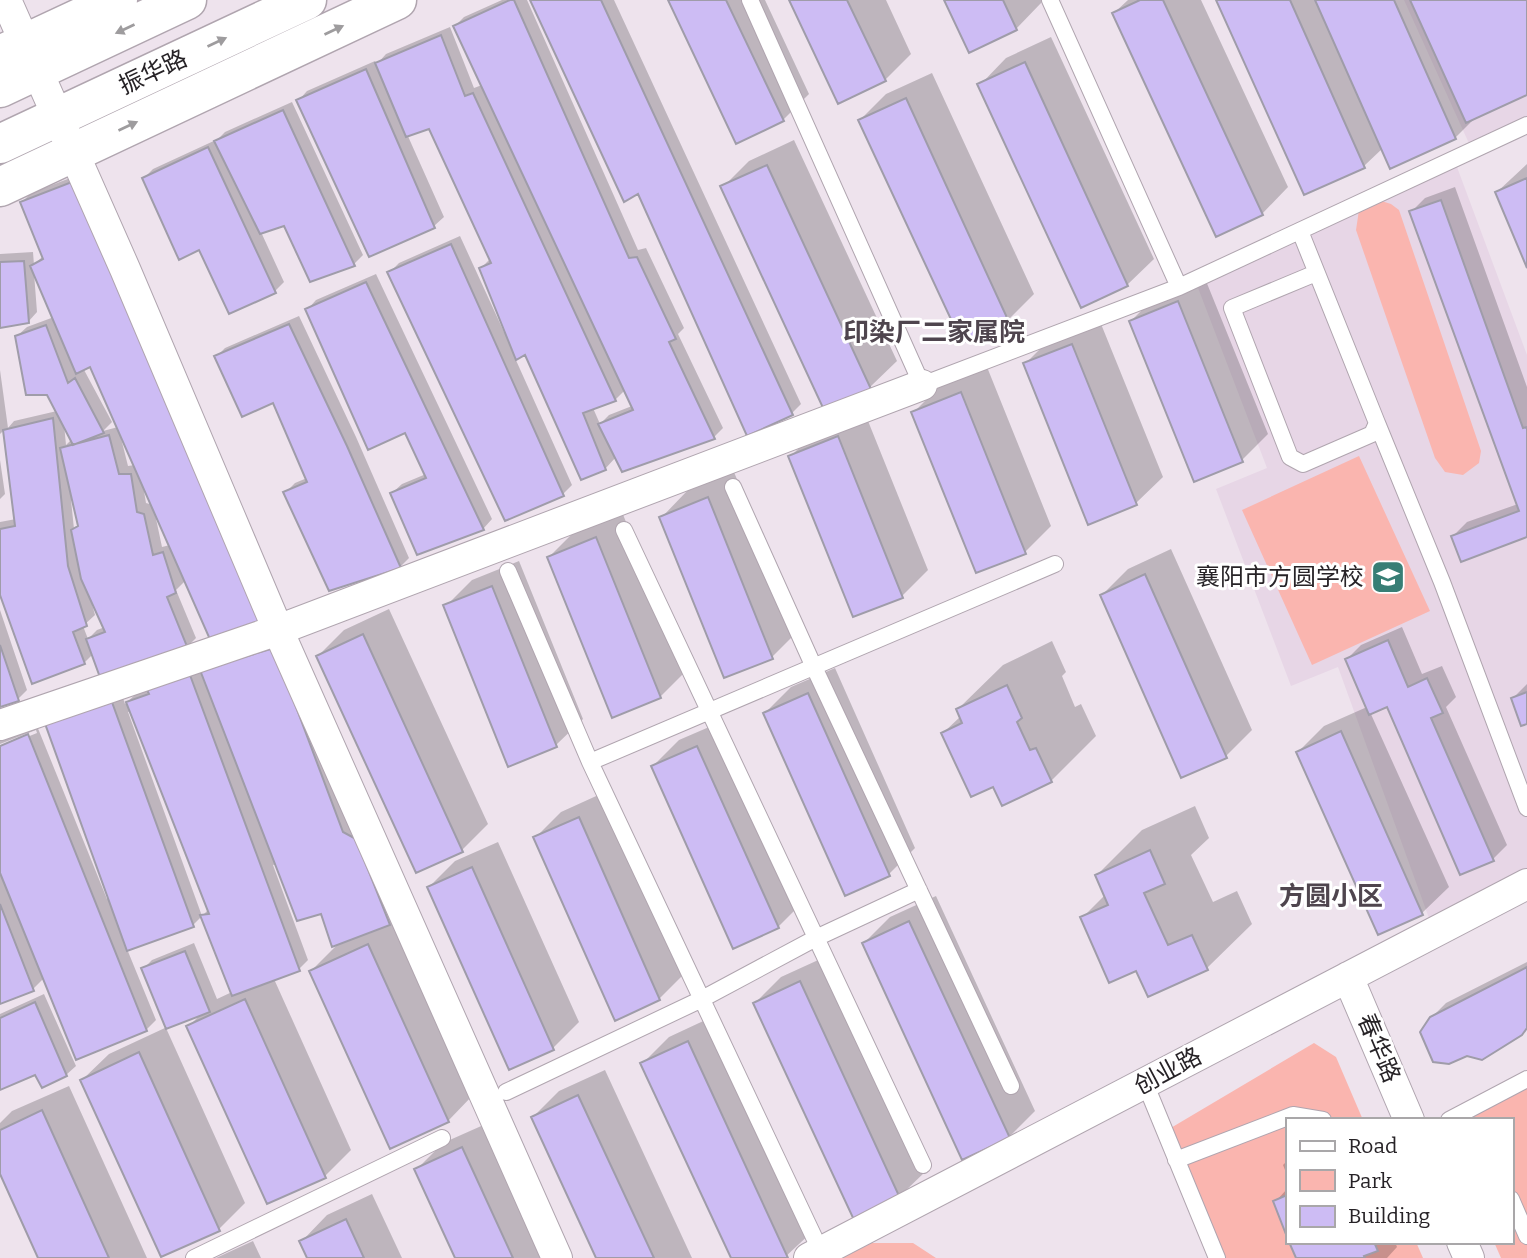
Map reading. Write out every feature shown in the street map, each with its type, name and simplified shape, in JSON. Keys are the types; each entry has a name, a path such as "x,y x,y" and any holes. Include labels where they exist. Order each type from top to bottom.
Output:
{"main road":[{"path":"21,56 118,0"},
{"name":"振华路","path":"0,88 21,56 187,0"},
{"name":"振华路","path":"0,144 307,0"},
{"path":"0,187 397,0"}],"street":[{"path":"6,0 21,56 58,117 278,630 557,1258"},
{"path":"0,725 278,630 922,385"},
{"name":"创业路","path":"815,1255 1527,884"},
{"name":"春华路","path":"1348,977 1408,1118"}],"lane":[{"path":"750,0 922,385 1179,287 1527,125"},
{"path":"1050,0 1179,287"},
{"path":"1300,231 1442,582 1527,807"},
{"path":"1316,273 1232,308 1290,457 1303,464 1372,434 1377,423"},
{"path":"733,487 813,665 1011,1086"},
{"path":"624,530 923,1166"},
{"path":"590,762 1055,564"},
{"path":"508,571 590,762 702,999 815,1255"},
{"path":"506,1092 702,999 816,938 919,890"},
{"path":"1458,1118 1475,1114 1527,1079"},
{"path":"1144,1083 1217,1258"},
{"path":"1176,1160 1293,1115 1316,1118"},
{"path":"194,1258 443,1138"},
{"path":"1513,1204 1527,1236"}],"shaded area":[{"path":"1404,0 1527,0 1527,125 1472,150"},
{"name":"襄阳市方圆学校","path":"1454,159 1527,355 1527,883 1434,932 1338,667 1291,686 1216,489 1267,468 1195,280"}],"green space":[{"path":"1378,200 1399,210 1481,451 1479,463 1463,475 1445,472 1435,458 1356,230 1359,210"},
{"path":"1359,456 1430,611 1312,665 1242,510"},
{"path":"1314,1043 1336,1057 1362,1118 1286,1118 1286,1244 1417,1244 1423,1258 1217,1258 1164,1132"},
{"path":"1527,1079 1527,1258 1501,1258 1495,1244 1513,1244 1513,1118 1453,1118"},
{"path":"859,1243 913,1243 936,1258 832,1258"}],"building":[{"path":"514,0 629,258 637,257 676,339 669,342 715,439 622,472 598,424 633,410 453,26"},
{"path":"530,0 601,0 793,415 747,436 638,194 624,202"},
{"path":"668,0 726,0 784,121 736,144"},
{"path":"789,0 847,0 886,81 838,104"},
{"path":"944,0 1003,0 1017,30 969,53"},
{"path":"1140,0 1163,0 1263,215 1216,237 1112,13"},
{"path":"1216,0 1290,0 1365,168 1304,195"},
{"path":"1315,0 1394,0 1456,139 1390,169"},
{"path":"1410,0 1527,0 1527,95 1466,123"},
{"path":"441,35 465,96 473,93 616,401 583,413 606,470 581,480 525,355 516,360 479,268 491,263 429,129 406,137 375,63"},
{"path":"1025,62 1128,286 1081,308 977,84"},
{"path":"366,69 435,228 369,257 296,100"},
{"path":"906,98 1009,322 962,343 858,120"},
{"path":"283,110 355,266 310,282 284,226 260,234 214,141"},
{"path":"208,147 276,293 229,314 199,250 179,260 142,178"},
{"path":"767,165 871,389 824,410 720,186"},
{"path":"1527,178 1527,268 1495,192"},
{"path":"77,180 263,623 212,644 90,367 76,374 30,266 43,259 20,202"},
{"path":"1441,200 1523,428 1527,427 1527,537 1461,562 1451,536 1519,511 1409,211"},
{"path":"451,244 564,496 505,521 387,272"},
{"path":"24,261 29,323 0,328 0,262"},
{"path":"366,282 484,530 417,555 390,493 426,478 405,433 368,450 305,309"},
{"path":"1178,301 1243,462 1194,482 1129,321"},
{"path":"289,324 401,568 329,591 283,492 307,482 273,403 242,417 214,356"},
{"path":"46,325 68,383 75,378 104,433 73,445 47,395 26,395 15,336"},
{"path":"1072,344 1137,505 1088,525 1023,363"},
{"path":"961,392 1026,554 976,573 911,412"},
{"path":"53,418 68,566 87,626 73,632 85,664 32,684 0,595 0,529 15,526 3,430"},
{"path":"109,435 119,474 131,474 137,512 144,514 153,555 163,552 176,593 167,597 188,649 101,680 86,639 105,632 81,579 71,530 78,526 60,448"},
{"path":"838,436 903,598 853,617 788,456"},
{"path":"708,497 773,659 724,678 659,517"},
{"path":"596,537 661,698 612,718 547,557"},
{"path":"1145,574 1227,758 1181,778 1100,595"},
{"path":"492,586 557,747 508,767 443,605"},
{"path":"363,634 463,852 416,873 316,656"},
{"path":"1388,640 1408,687 1427,678 1443,713 1431,718 1494,861 1460,875 1387,707 1369,715 1345,659"},
{"path":"0,645 19,701 0,707"},
{"path":"274,648 343,832 356,839 390,925 332,947 321,914 297,921 200,670"},
{"path":"187,667 300,971 232,996 200,915 209,914 126,702 149,694 143,682"},
{"path":"1007,685 1022,718 1017,722 1030,750 1036,748 1052,782 1002,806 993,787 971,797 941,733 962,723 956,709"},
{"path":"1527,692 1527,724 1521,726 1511,698"},
{"path":"808,693 890,876 845,896 763,713"},
{"path":"109,694 194,927 127,951 43,718"},
{"path":"1341,731 1423,915 1378,935 1296,752"},
{"path":"28,734 147,1031 76,1060 0,873 0,746"},
{"path":"697,746 779,928 733,949 651,766"},
{"path":"579,817 660,1000 615,1021 533,837"},
{"path":"1150,850 1165,884 1144,893 1168,945 1192,935 1208,970 1148,997 1136,971 1109,983 1080,917 1108,905 1095,875"},
{"path":"472,867 554,1050 509,1070 427,887"},
{"path":"0,904 34,991 0,1004"},
{"path":"909,921 1010,1138 962,1160 862,943"},
{"path":"368,944 449,1122 390,1149 309,971"},
{"path":"185,951 210,1012 166,1029 141,968"},
{"path":"1527,967 1527,1028 1522,1035 1482,1060 1467,1056 1449,1064 1433,1062 1420,1032 1430,1017"},
{"path":"800,981 900,1198 854,1220 753,1003"},
{"path":"245,999 326,1178 267,1204 186,1026"},
{"path":"35,1002 67,1076 42,1088 35,1075 0,1090 0,1018"},
{"path":"688,1041 788,1258 731,1258 640,1063"},
{"path":"139,1052 220,1231 161,1257 80,1080"},
{"path":"578,1095 654,1258 596,1258 531,1117"},
{"path":"42,1110 109,1258 38,1258 0,1174 0,1130"},
{"path":"462,1147 513,1258 455,1258 414,1169"},
{"path":"1286,1195 1286,1234 1273,1201"},
{"path":"346,1219 364,1258 307,1258 299,1241"},
{"path":"1290,1244 1375,1244 1378,1251 1364,1256 1365,1258 1296,1258"}],"place":[{"name":"襄阳市方圆学校","path":"1388,577"}],"district":[{"name":"印染厂二家属院","path":"934,332"},
{"name":"方圆小区","path":"1331,896"}]}
